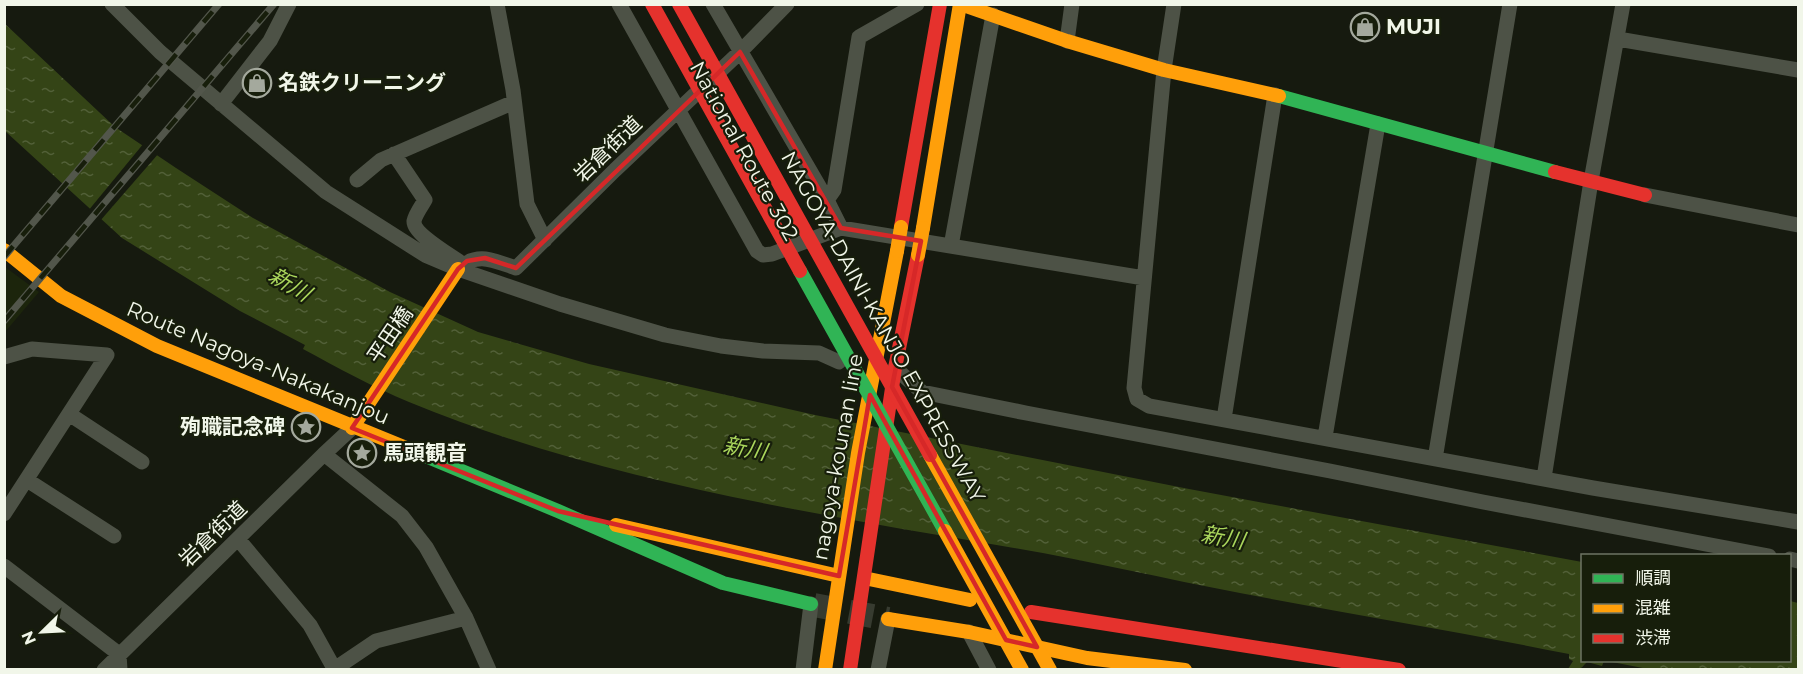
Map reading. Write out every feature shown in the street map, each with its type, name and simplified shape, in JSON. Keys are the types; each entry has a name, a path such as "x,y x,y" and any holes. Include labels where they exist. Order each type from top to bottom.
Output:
{"main road":[{"name":"National Route 302","path":"637,4 814,319"},
{"path":"652,4 1022,669"},
{"name":"NAGOYA-DAINI-KANJO EXPRESSWAY","path":"679,4 1055,668"},
{"name":"National Route 302","path":"693,4 855,295"},
{"name":"nagoya-kounan line","path":"825,669 858,453 897,250 940,4"},
{"path":"960,4 1067,41 1164,70 1275,95 1486,154 1646,195"},
{"name":"nagoya-kounan line","path":"850,669 895,368 923,228 960,4"},
{"name":"Route Nagoya-Nakakanjou","path":"4,250 61,296 157,346 558,511 723,583 811,604"},
{"name":"平田橋","path":"352,428 461,267"},
{"path":"558,511 840,570"},
{"path":"865,572 970,600"},
{"path":"1031,612 1399,669"},
{"path":"888,619 969,632 1091,664 1185,669"},
{"path":"984,624 1010,669"},
{"path":"1038,626 1055,668"}],"street":[{"path":"112,4 160,52 326,192 425,255 560,304 665,335 752,350 819,353 839,362"},
{"path":"221,104 270,41 289,4"},
{"path":"497,4 514,102 527,204 544,240"},
{"path":"619,4 757,250 763,255 772,254 841,228 1144,278"},
{"path":"714,4 841,228"},
{"name":"岩倉街道","path":"461,267 467,261 485,258 516,268 787,4"},
{"path":"827,200 834,190 859,38 917,4"},
{"path":"1067,41 1072,4"},
{"path":"1174,4 1164,70 1144,278 1134,388 1137,399 1149,406 1593,488 1798,519"},
{"path":"1435,459 1510,4"},
{"path":"1544,478 1591,181 1623,4"},
{"path":"951,246 993,15"},
{"path":"1618,39 1798,70"},
{"path":"1224,420 1275,95"},
{"path":"357,180 381,160 514,102"},
{"path":"1325,437 1378,124"},
{"path":"394,154 425,200 414,221 415,226 430,243 461,267"},
{"path":"1646,195 1798,225"},
{"path":"4,357 32,349 107,355 4,514"},
{"path":"895,368 922,392 1483,502 1764,554"},
{"path":"69,414 142,462"},
{"name":"岩倉街道","path":"104,669 120,662 238,539 352,428"},
{"path":"324,454 402,516 426,547 466,618 489,669"},
{"path":"27,480 114,536"},
{"path":"238,539 310,625 334,669 376,641 466,618"},
{"path":"4,566 120,662"},
{"path":"802,669 811,604"},
{"path":"878,669 888,619"},
{"path":"969,632 989,669"}],"highlighted area":[{"path":"740,52 841,228 921,241 892,387 1037,647 1006,640 870,395 839,576 558,511 352,428 458,269 467,261 485,258 516,268"}],"shaded area":[{"path":"5,267 39,292 5,332"}],"water":[{"name":"新川","path":"4,23 115,127 176,168 253,218 390,292 478,332 589,364 815,415 1189,489 1581,562 1581,662 1587,662 1580,669 1568,669 1573,661 1569,659 1569,654 1240,593 1042,553 861,522 707,491 631,474 482,430 369,384 303,349 305,345 240,311 122,238 5,131"},
{"path":"1791,601 1798,603 1798,669 1653,670 1612,662 1791,662"},
{"path":"1587,662 1604,662 1602,666"}],"pier":[{"path":"144,143 159,153 100,221 88,211"}],"tunnel":[{"path":"814,605 888,619"}],"railway":[{"path":"4,257 219,4"},
{"path":"4,321 274,4"}],"traffic: fast":[{"path":"1279,96 1555,172"},
{"path":"800,271 945,531"},
{"path":"416,452 723,583 811,604"}],"traffic: slow":[{"path":"960,4 1067,41 1164,70 1279,96"},
{"path":"923,228 960,4"},
{"path":"897,251 901,227"},
{"path":"918,255 923,228"},
{"path":"4,250 61,296 157,346 416,452"},
{"path":"825,670 858,453 897,251"},
{"path":"352,428 458,269"},
{"path":"930,455 1050,670"},
{"path":"616,525 839,576"},
{"path":"945,531 1022,670"},
{"path":"864,578 970,600"},
{"path":"888,619 969,632 1087,658 1185,670"}],"traffic: jam":[{"path":"652,4 800,271"},
{"path":"679,4 930,455"},
{"path":"901,227 940,4"},
{"path":"1555,172 1645,195"},
{"path":"850,670 895,368 918,255"},
{"path":"1031,612 1399,670"}],"place":[{"name":"MUJI","path":"1365,27"},
{"name":"名鉄クリーニング","path":"257,83"},
{"name":"殉職記念碑","path":"306,427"},
{"name":"馬頭観音","path":"362,453"}]}
